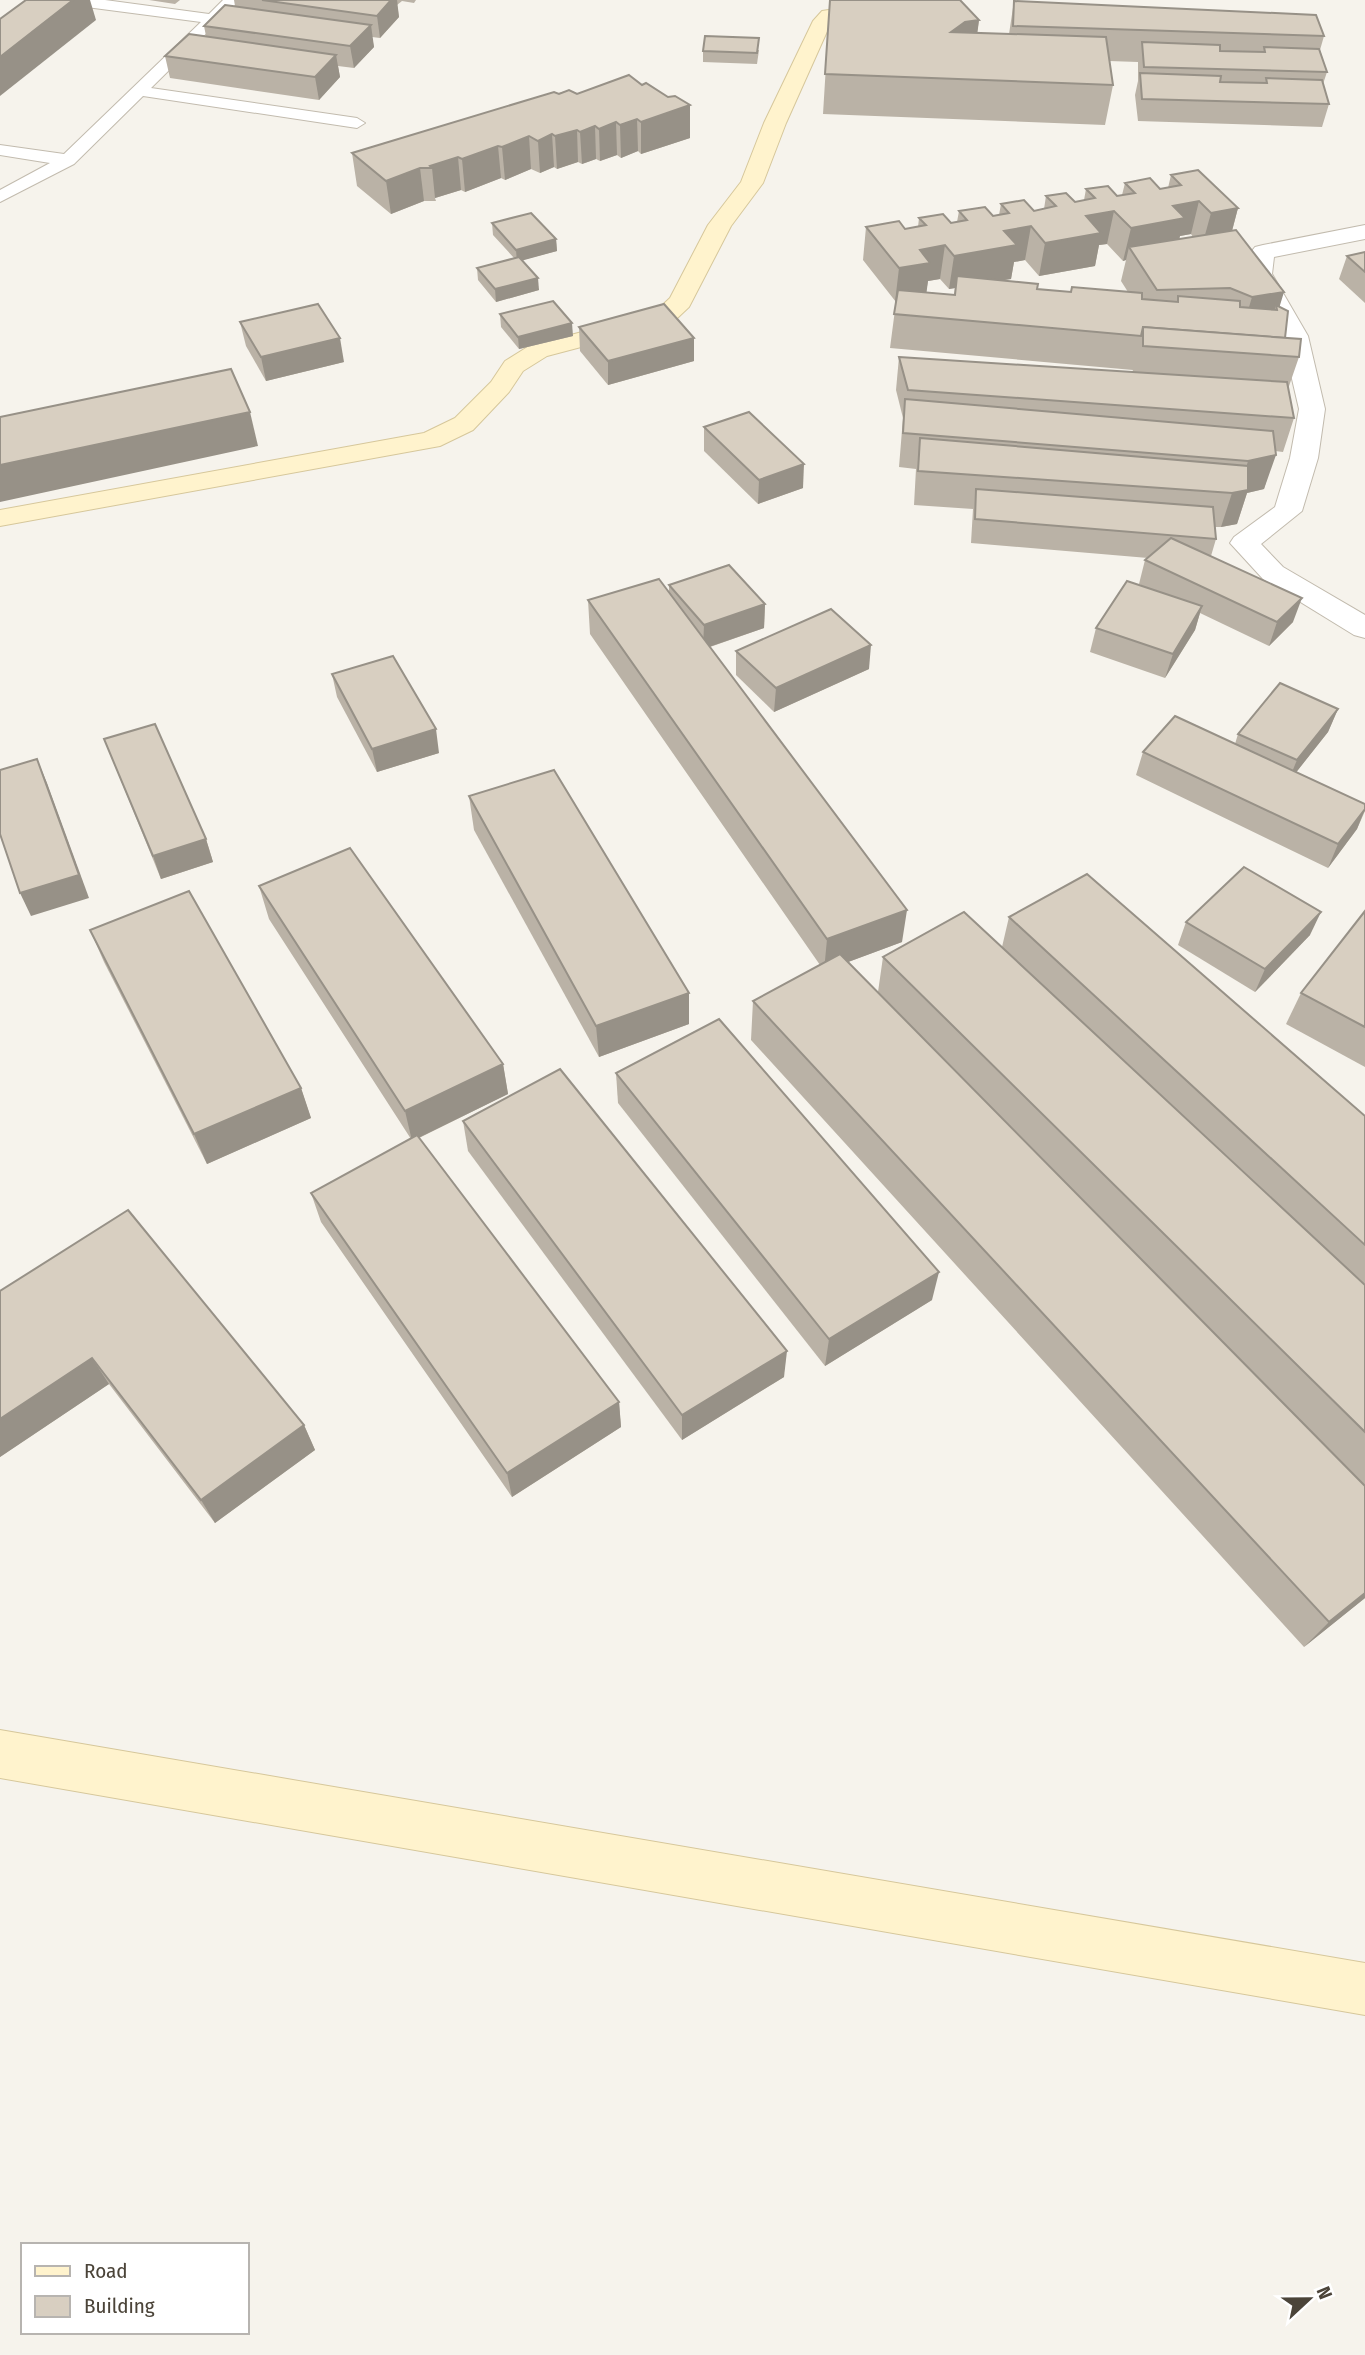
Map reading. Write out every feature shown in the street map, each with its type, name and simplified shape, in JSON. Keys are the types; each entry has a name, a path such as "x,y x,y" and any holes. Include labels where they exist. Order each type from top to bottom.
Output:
{"street":[{"path":"0,518 431,440 464,424 500,387 514,366 538,351 663,318 680,302 720,225 752,183 820,24 829,15 938,0"},
{"path":"1365,232 1263,252 1260,274 1295,336 1312,409 1304,458 1288,511 1244,544 1273,573 1365,628"},
{"path":"0,1754 1365,1989"}],"lane":[{"path":"71,0 213,19"},
{"path":"0,197 68,160 232,0"},
{"path":"141,91 356,123"},
{"path":"0,150 68,160"}],"building":[{"path":"26,0 73,0 0,57 0,19"},
{"path":"262,0 391,0 377,16"},
{"path":"830,0 960,0 979,20 965,22 951,32 1106,37 1113,85 825,74"},
{"path":"1014,1 1316,15 1324,36 1013,26"},
{"path":"225,5 371,25 350,46 204,26"},
{"path":"189,34 336,55 315,77 165,56"},
{"path":"705,36 759,38 757,53 703,51"},
{"path":"1142,42 1220,45 1220,51 1265,52 1264,47 1319,49 1327,72 1144,67"},
{"path":"1140,73 1221,76 1220,82 1267,83 1266,78 1322,80 1329,104 1142,99"},
{"path":"629,75 642,85 646,83 668,97 675,96 690,105 641,122 637,119 620,125 616,122 599,129 595,126 580,132 577,130 555,136 552,134 538,141 529,136 502,147 498,146 462,159 458,157 430,166 432,168 420,168 386,181 352,153 554,92 559,94 569,90 577,94"},
{"path":"1198,170 1238,208 1211,213 1199,201 1173,206 1185,218 1131,228 1114,211 1086,216 1101,233 1045,243 1031,226 1004,231 1017,245 954,256 945,245 920,250 930,263 899,268 866,227 899,221 905,229 926,225 919,218 943,214 951,223 967,220 959,211 985,207 993,216 1009,213 1001,204 1024,200 1034,211 1056,206 1046,196 1066,193 1075,202 1095,198 1086,189 1108,186 1117,196 1135,193 1125,183 1150,178 1160,189 1181,185 1171,175"},
{"path":"531,213 556,239 516,250 492,223"},
{"path":"1236,230 1284,292 1252,297 1230,288 1157,290 1129,247"},
{"path":"1365,252 1365,272 1347,256"},
{"path":"519,257 538,278 495,289 477,268"},
{"path":"957,276 1038,284 1037,289 1071,292 1072,287 1142,293 1142,299 1178,302 1178,296 1240,301 1240,307 1277,310 1276,305 1288,311 1285,338 1143,327 1141,336 894,314 898,290 955,295"},
{"path":"553,301 572,323 518,337 500,314"},
{"path":"318,304 340,338 261,357 240,322"},
{"path":"664,304 694,338 608,361 579,327"},
{"path":"1143,327 1301,339 1299,357 1143,346"},
{"path":"899,357 1287,382 1294,418 908,390"},
{"path":"231,369 250,412 0,465 0,417"},
{"path":"905,399 1273,431 1276,455 1248,461 903,433"},
{"path":"749,412 804,464 759,480 704,427"},
{"path":"920,438 1248,466 1248,490 1232,493 918,471"},
{"path":"976,489 1213,507 1216,539 975,519"},
{"path":"1171,538 1302,598 1277,622 1145,560"},
{"path":"729,565 765,604 704,625 669,585"},
{"path":"659,579 907,910 827,939 588,600"},
{"path":"1127,581 1202,606 1173,654 1096,628"},
{"path":"831,609 871,645 776,688 736,651"},
{"path":"393,656 436,729 372,749 332,674"},
{"path":"1280,683 1338,709 1297,760 1238,734"},
{"path":"1175,716 1365,804 1365,809 1338,844 1143,752"},
{"path":"155,724 206,839 153,856 104,739"},
{"path":"37,759 79,875 20,893 0,834 0,770"},
{"path":"554,770 689,993 596,1026 469,796"},
{"path":"350,848 503,1064 405,1111 259,886"},
{"path":"1244,867 1321,912 1265,969 1186,922"},
{"path":"1087,874 1365,1116 1365,1245 1009,917"},
{"path":"189,891 301,1088 194,1134 90,930"},
{"path":"1365,911 1365,1027 1301,993"},
{"path":"964,912 1365,1285 1365,1432 883,957"},
{"path":"840,954 1365,1486 1365,1593 1329,1622 753,1001"},
{"path":"719,1019 939,1272 829,1339 616,1073"},
{"path":"560,1069 787,1351 682,1415 463,1121"},
{"path":"417,1135 619,1402 507,1473 311,1193"},
{"path":"128,1210 304,1425 201,1500 92,1358 0,1419 0,1291"}]}
